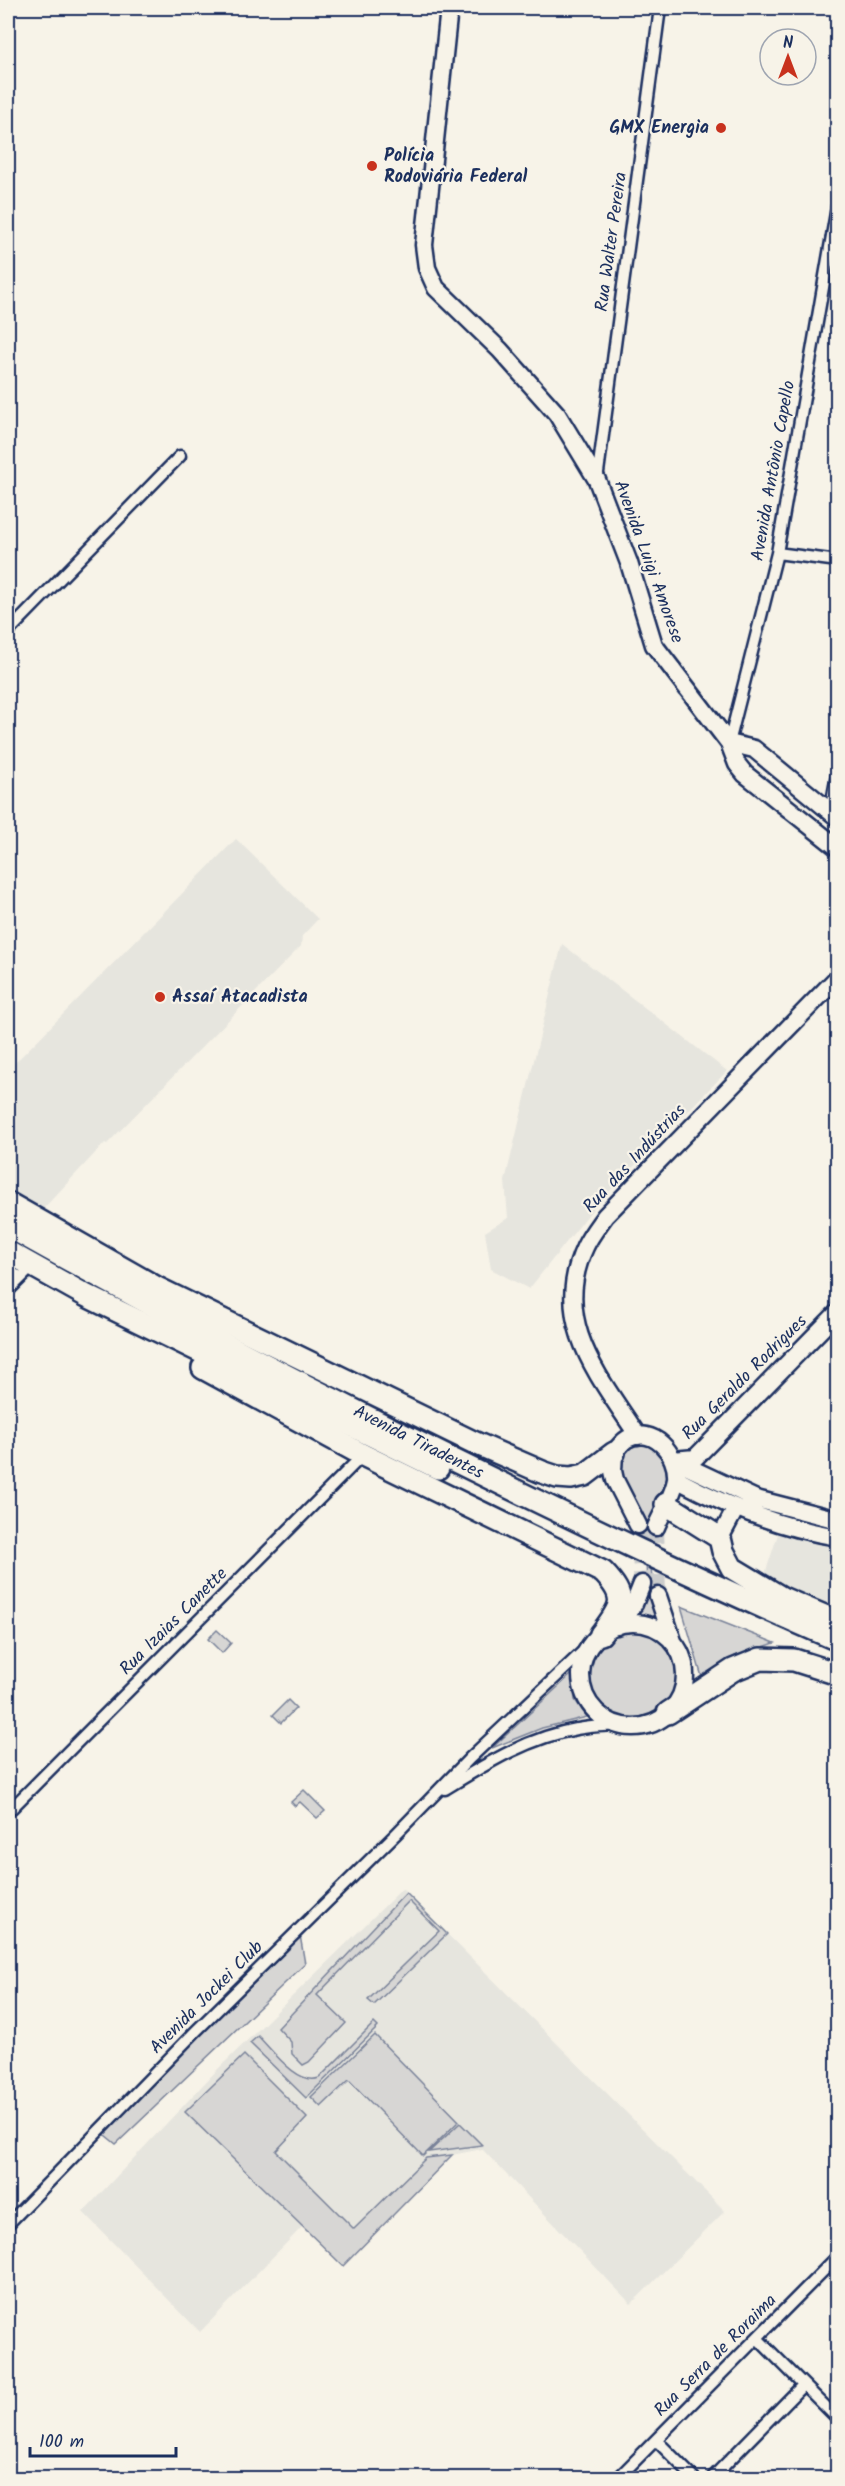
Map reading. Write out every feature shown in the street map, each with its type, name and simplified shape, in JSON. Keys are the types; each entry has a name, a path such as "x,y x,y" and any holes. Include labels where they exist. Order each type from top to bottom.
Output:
{"highway":[{"path":"8,1203 159,1289 473,1442 542,1472 557,1477 571,1478 585,1474 614,1453"},
{"name":"Avenida Tiradentes","path":"8,1226 249,1359 613,1538 742,1599 837,1640"},
{"name":"Avenida Tiradentes","path":"8,1252 27,1271 85,1295 626,1558 837,1654"},
{"path":"159,1289 249,1359"},
{"path":"85,1295 144,1336 363,1455 603,1572 617,1587 619,1601 618,1611 603,1635"},
{"path":"666,1504 720,1538 723,1551 732,1568 782,1598 837,1622"},
{"path":"668,1713 733,1670 760,1659 794,1659 837,1674"}],"street":[{"name":"Avenida Luigi Amorese","path":"449,8 424,245 427,268 436,288 500,350 557,414 597,480 629,563 654,645 729,743 737,764 745,774 837,848"},
{"name":"Rua Walter Pereira","path":"597,480 660,8"},
{"name":"Avenida Antônio Capello","path":"729,743 777,553 837,201"},
{"path":"8,633 180,456"},
{"path":"777,553 837,561"},
{"path":"729,743 754,749 834,815"},
{"path":"834,815 837,769"},
{"name":"Rua das Indústrias","path":"638,1436 595,1369 578,1335 573,1311 573,1288 585,1245 605,1216 837,977"},
{"path":"8,1272 27,1271"},
{"path":"8,1291 27,1271"},
{"name":"Rua Geraldo Rodrigues","path":"673,1460 695,1458 837,1312"},
{"path":"638,1525 615,1480 613,1471 614,1453 626,1440 638,1436 652,1438 662,1443 673,1460 676,1479 656,1527"},
{"name":"Rua Izaias Canette","path":"8,1812 363,1455"},
{"path":"673,1460 756,1499 837,1520"},
{"path":"676,1479 736,1508 786,1525 837,1537"},
{"path":"720,1538 736,1508"},
{"path":"642,1584 634,1604 587,1652 581,1671 588,1700 601,1716 619,1725 645,1725 668,1713 680,1698 685,1679 683,1659 673,1642 658,1596"},
{"path":"603,1635 627,1624 648,1625 673,1642"},
{"name":"Avenida Jockei Club","path":"8,2224 195,2032 470,1758 603,1635"},
{"name":"Avenida Jockei Club","path":"432,1797 496,1758 532,1742 575,1729 619,1725"},
{"name":"Rua Serra de Roraima","path":"618,2478 837,2256"},
{"path":"757,2338 837,2419"},
{"path":"712,2478 803,2385"},
{"path":"656,2440 694,2478"}],"shaded area":[{"path":"236,839 318,919 302,936 301,946 107,1144 105,1143 99,1149 43,1209 36,1209 23,1202 8,1188 8,1070"},
{"path":"562,944 727,1071 596,1205 529,1289 491,1269 485,1232 508,1218 505,1181"},
{"path":"648,1444 656,1447 668,1468 665,1492 649,1524 653,1603 657,1620 634,1613 646,1588 644,1532 642,1519 626,1485 620,1462 623,1453 632,1447"},
{"path":"778,1534 837,1547 837,1612 763,1580"},
{"path":"681,1606 775,1643 735,1656 702,1677"},
{"path":"217,1630 231,1643 222,1653 208,1639"},
{"path":"633,1630 658,1637 670,1649 677,1674 670,1699 658,1711 633,1718 608,1711 596,1699 589,1674 596,1649 608,1637"},
{"path":"572,1674 575,1700 587,1717 542,1728 492,1748"},
{"path":"288,1700 296,1708 281,1723 273,1715"},
{"path":"304,1790 325,1811 317,1818 300,1802 295,1806 291,1802"},
{"path":"402,1889 725,2211 631,2304 482,2149 452,2155 343,2266 302,2227 200,2332 83,2212 217,2070"},
{"path":"406,1893 447,1934 374,2005 368,2000 439,1931 409,1901 317,1995 346,2023 309,2062 303,2065 292,2054 291,2042 278,2028"},
{"path":"300,1935 305,1964 116,2144 100,2131"},
{"path":"374,2023 378,2027 306,2098 250,2043 258,2036 294,2072 311,2079 319,2078"},
{"path":"375,2035 459,2121 423,2156 349,2080 321,2107 311,2097"},
{"path":"244,2055 307,2118 276,2151 354,2229 426,2158 452,2155 343,2266 185,2112"},
{"path":"460,2123 482,2145 429,2152"}],"tunnel":[{"path":"638,1525 642,1584"},
{"path":"656,1527 658,1596"}],"place":[{"name":"GMX Energia","path":"721,128"},
{"name":"Polícia Rodoviária Federal","path":"372,166"},
{"name":"Assaí Atacadista","path":"160,997"}]}
